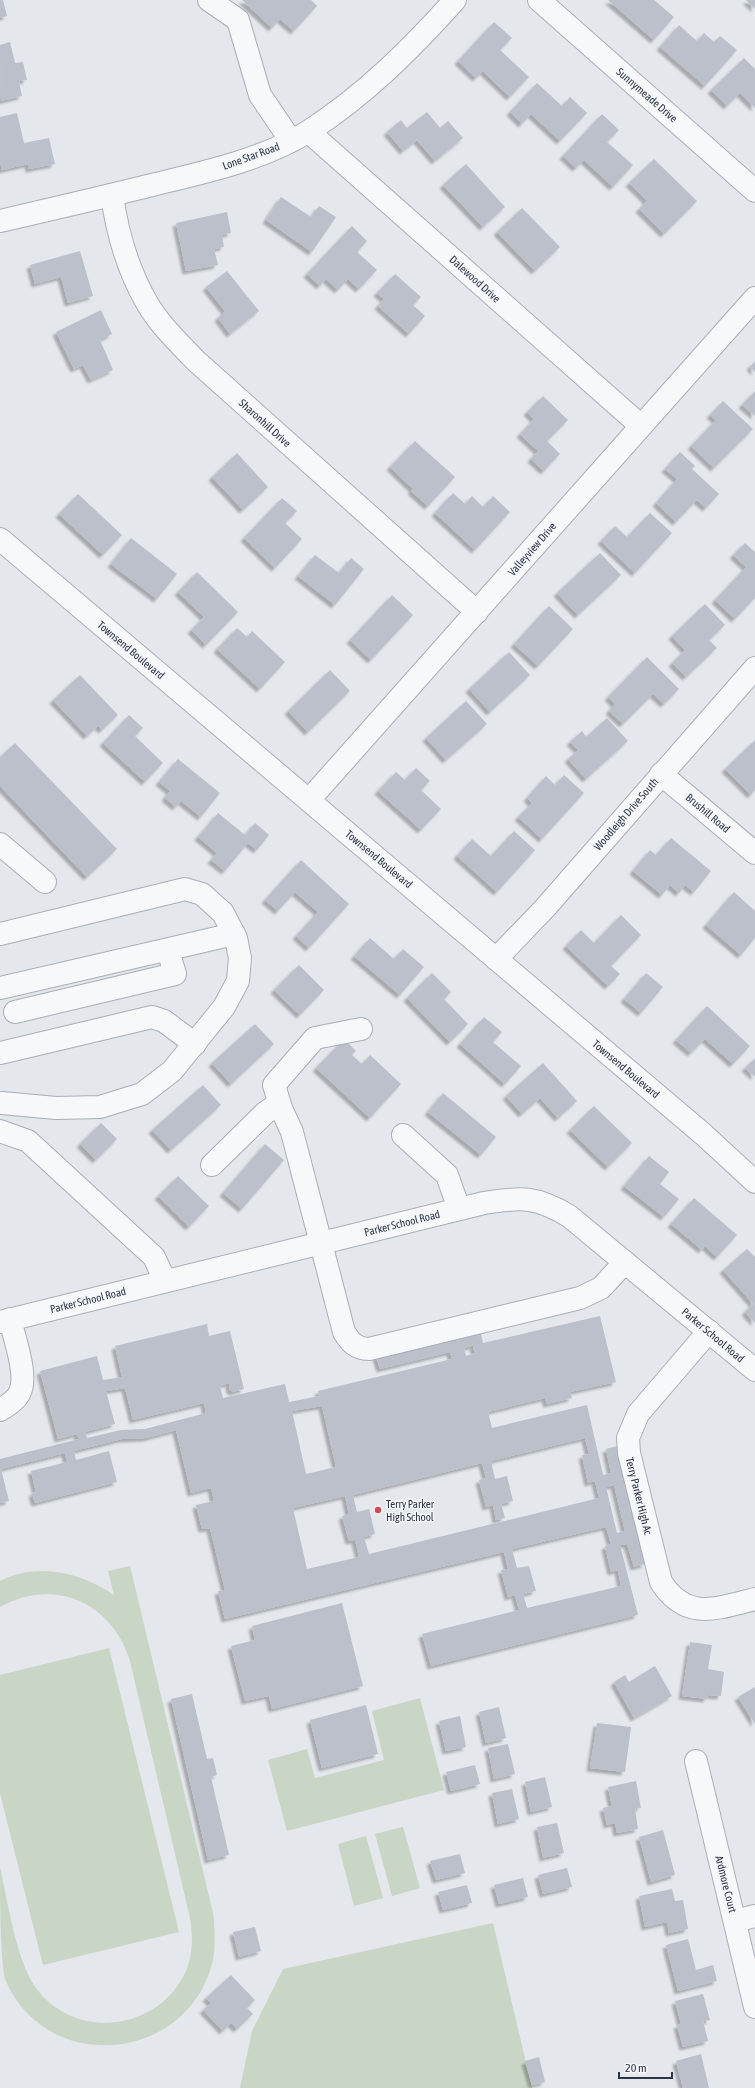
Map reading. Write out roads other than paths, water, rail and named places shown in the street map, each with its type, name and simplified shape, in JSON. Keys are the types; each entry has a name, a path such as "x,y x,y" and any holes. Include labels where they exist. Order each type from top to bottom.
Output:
{"street":[{"name":"Dalewood Drive","path":"209,0 238,20 260,95 300,136 641,426"},
{"name":"Lone Star Road","path":"0,221 192,175 248,159 300,136 358,97 416,44 455,0"},
{"name":"Sunnymeade Drive","path":"539,0 755,191"},
{"name":"Sharonhill Drive","path":"112,195 116,222 132,273 148,304 170,334 195,360 477,612"},
{"name":"Valleyview Drive","path":"309,800 755,298"},
{"name":"Townsend Boulevard","path":"0,539 703,1134 755,1182"},
{"name":"Woodleigh Drive South","path":"496,959 545,908 755,668"},
{"name":"Brushill Road","path":"661,774 755,853"},
{"path":"0,844 45,882"},
{"path":"0,934 185,889 202,894 223,913 234,934 240,958 238,981 224,1006 172,1071 142,1094 100,1107 56,1108 1,1099 0,1131 28,1141 154,1257 165,1281"},
{"path":"0,988 234,934"},
{"path":"15,1012 175,974 168,950"},
{"path":"44,978 50,1004"},
{"path":"0,1053 152,1017 164,1021 195,1044"},
{"path":"361,1029 315,1038 274,1085 279,1103 292,1132 344,1332 348,1340 362,1349 369,1349 580,1298 601,1288 625,1262"},
{"path":"212,1165 265,1113 279,1103"},
{"path":"403,1135 447,1175 459,1209"},
{"name":"Parker School Road","path":"5,1321 459,1209 509,1199 531,1200 549,1204 569,1216 755,1370"},
{"path":"0,1410 11,1403 19,1393 22,1379 5,1321"},
{"name":"Terry Parker High Ac","path":"709,1331 638,1414 628,1438 629,1453 660,1582 670,1596 684,1605 701,1608 720,1608 755,1599"},
{"name":"Ardmore Court","path":"696,1761 745,1919 755,2007"}],"place":[{"name":"Terry Parker High School","path":"378,1510"}]}
